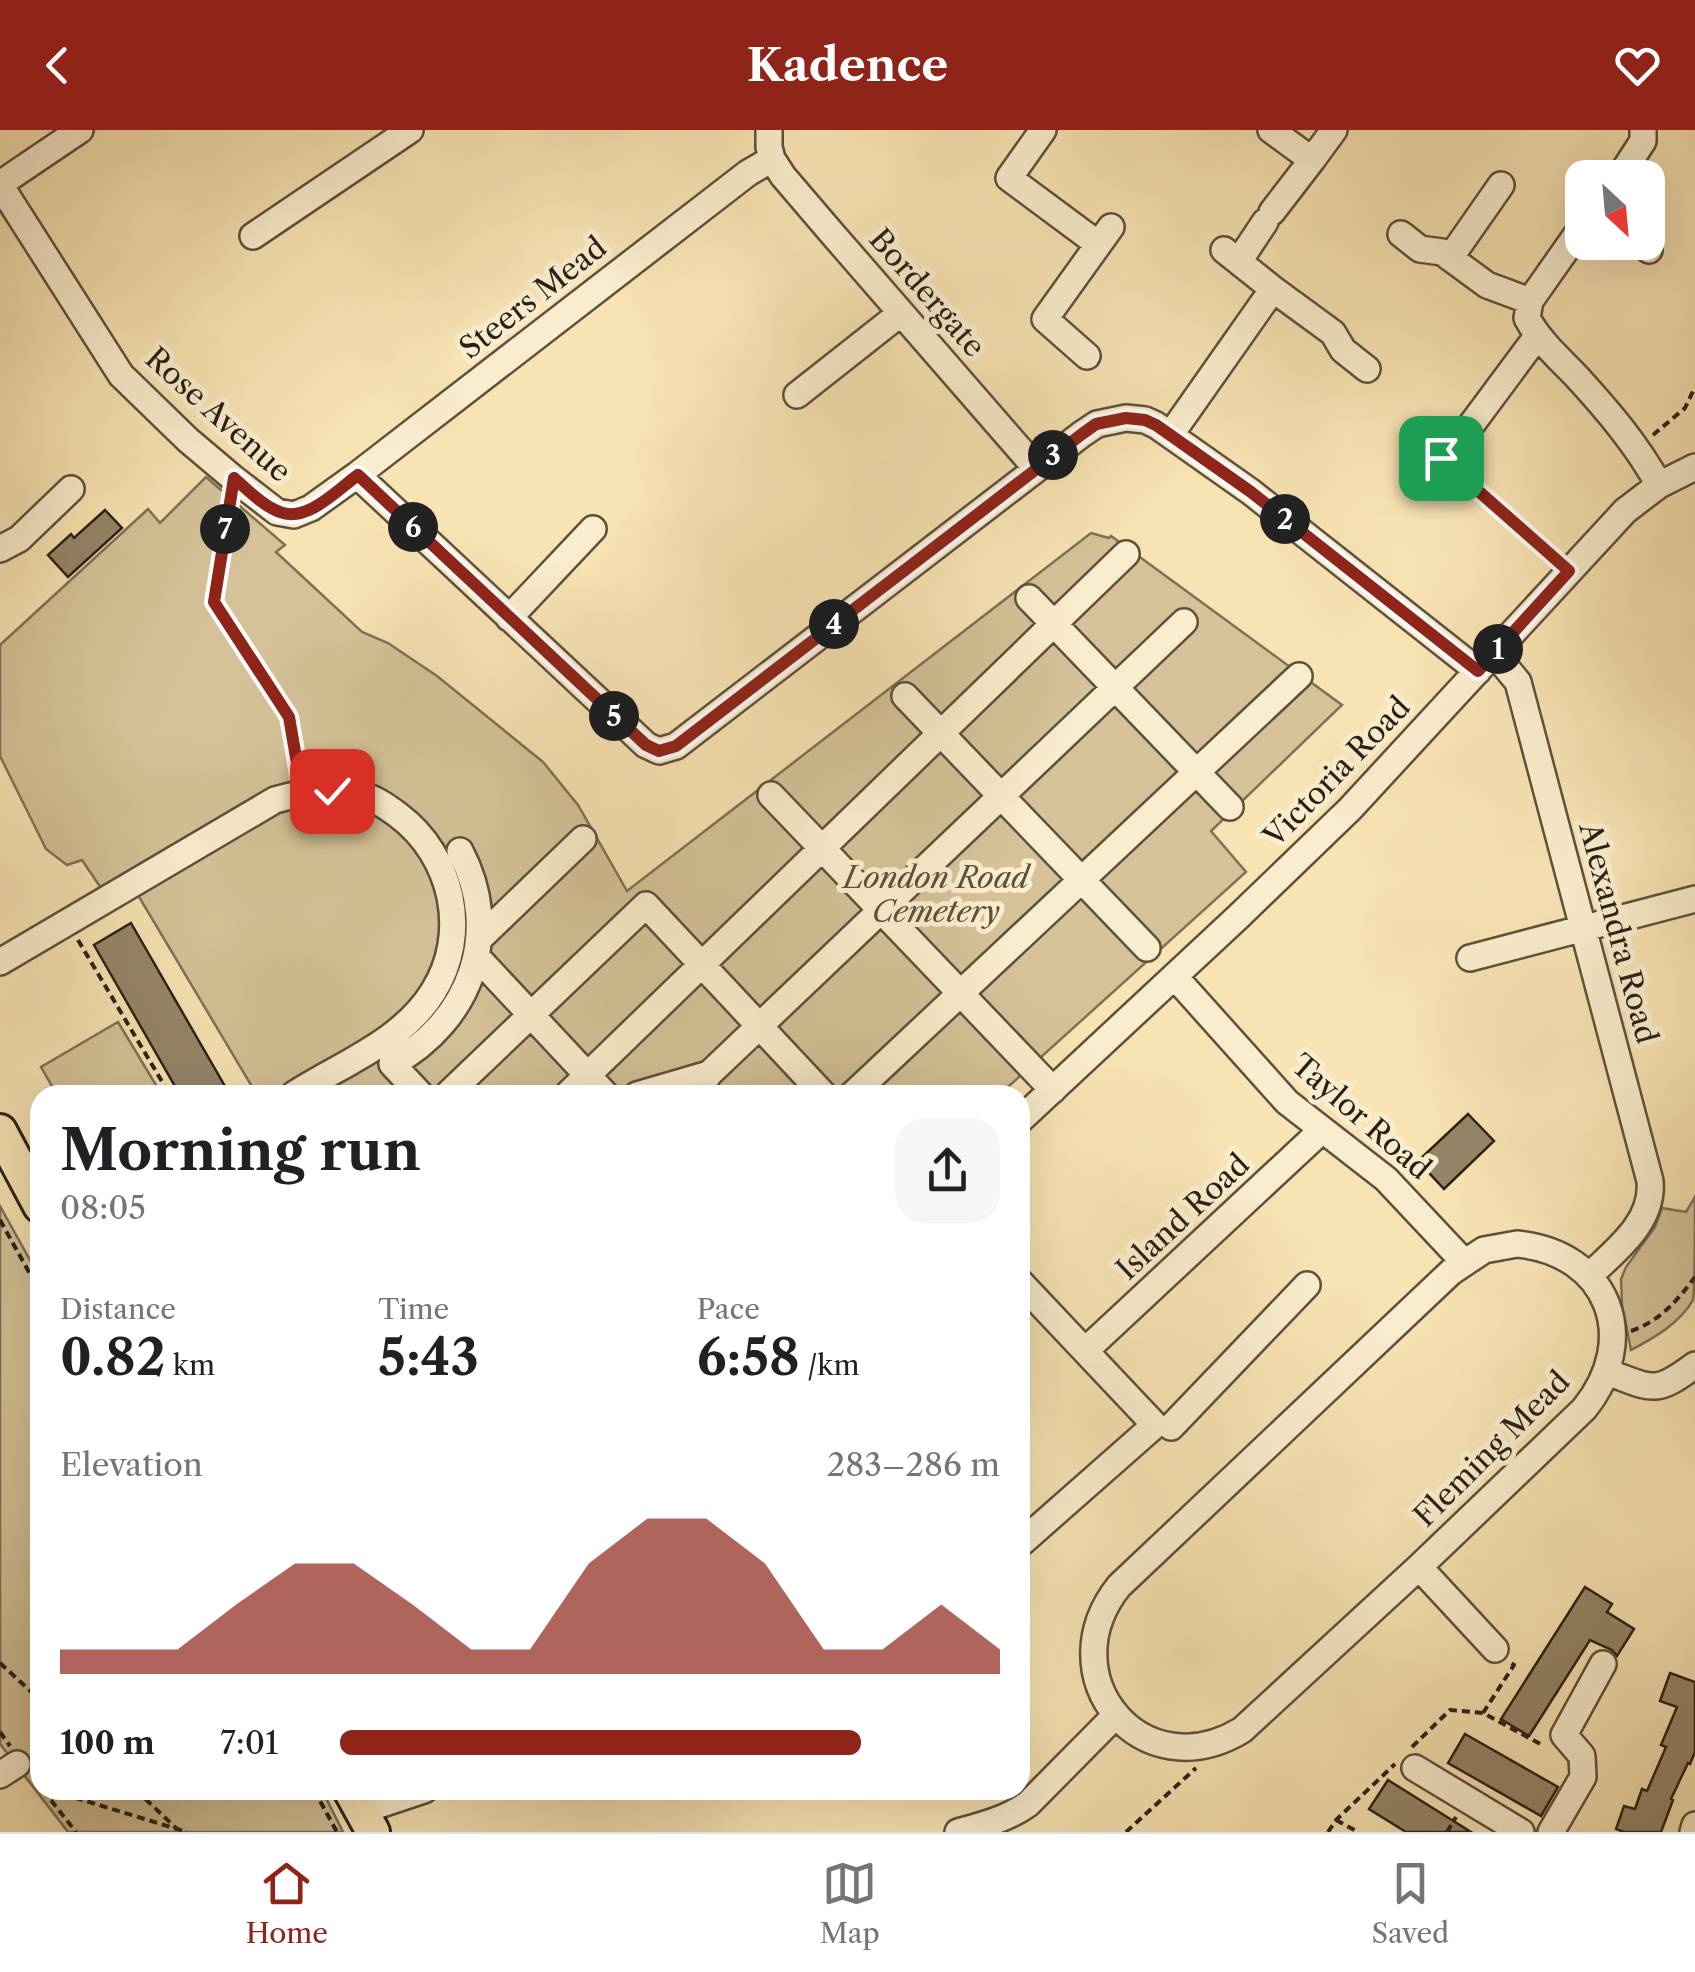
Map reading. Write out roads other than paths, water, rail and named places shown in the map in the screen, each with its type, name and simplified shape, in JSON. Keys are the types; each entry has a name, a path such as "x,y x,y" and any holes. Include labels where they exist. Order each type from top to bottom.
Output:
{"main road":[{"path":"0,1131 30,1187"}],"street":[{"path":"0,184 80,130"},
{"path":"254,236 381,138 410,130"},
{"path":"769,130 772,159"},
{"path":"1043,130 1002,187 1098,245 1046,319 1087,356"},
{"path":"1270,130 1312,160"},
{"path":"1334,130 1269,217 1231,256 1334,333 1343,350 1366,369"},
{"path":"1631,160 1643,141 1644,130"},
{"name":"Bordergate","path":"772,159 1036,468"},
{"name":"Steers Mead","path":"311,508 748,173 772,159"},
{"name":"Rose Avenue","path":"0,184 121,376 144,400 277,512 294,514 311,508"},
{"path":"1450,258 1502,185"},
{"path":"1401,234 1420,249 1442,252 1487,285 1530,301"},
{"path":"1565,251 1530,301 1527,318 1614,418 1659,485"},
{"path":"1171,434 1273,289"},
{"path":"796,395 901,313"},
{"path":"1462,436 1538,335"},
{"name":"Alexandra Road","path":"509,618 652,750 665,751 1096,424 1126,418 1145,420 1171,434 1518,682 1651,1191 1636,1229 1589,1276"},
{"name":"Victoria Road","path":"1030,1111 1350,809 1625,511 1659,485 1695,467"},
{"path":"358,475 509,618 593,530"},
{"path":"0,548 19,538 71,489"},
{"path":"578,1085 1126,554"},
{"path":"1029,598 1230,807"},
{"path":"704,1085 759,1027 1184,622"},
{"path":"862,1085 1299,676"},
{"path":"906,696 1148,948"},
{"path":"0,962 275,800 302,792 332,791 360,794 381,802 424,839 437,859 447,881 454,926 451,952 434,992 401,1030 310,1085"},
{"path":"770,795 1053,1090"},
{"path":"478,947 583,838"},
{"path":"412,1085 392,1064 410,1054 444,1022 468,984 478,947 480,920 475,886 460,851"},
{"path":"1470,958 1695,899"},
{"path":"456,1085 646,905 814,1085"},
{"path":"478,947 531,1014 597,1085"},
{"name":"Taylor Road","path":"1174,976 1287,1102 1386,1180 1464,1262"},
{"name":"Island Road","path":"1086,1350 1322,1130"},
{"path":"958,1832 997,1820 1028,1804 1115,1716 1097,1682 1093,1663 1096,1627 1107,1601 1436,1284 1464,1262 1499,1246 1534,1246 1566,1259 1589,1276"},
{"name":"Fleming Mead","path":"1115,1716 1158,1742 1186,1747 1229,1738 1419,1566 1584,1409 1608,1372 1612,1336 1603,1297 1589,1276"},
{"path":"1030,1536 1163,1426 1307,1285"},
{"path":"1030,1292 1163,1426"},
{"path":"1608,1372 1640,1385 1658,1386 1695,1365"},
{"path":"1419,1566 1495,1648"},
{"path":"1551,1832 1583,1776 1582,1756 1564,1735 1603,1664"},
{"path":"1415,1768 1521,1832"},
{"path":"355,1816 394,1800"}],"park label":[{"name":"London Road Cemetery","path":"936,895"}]}
